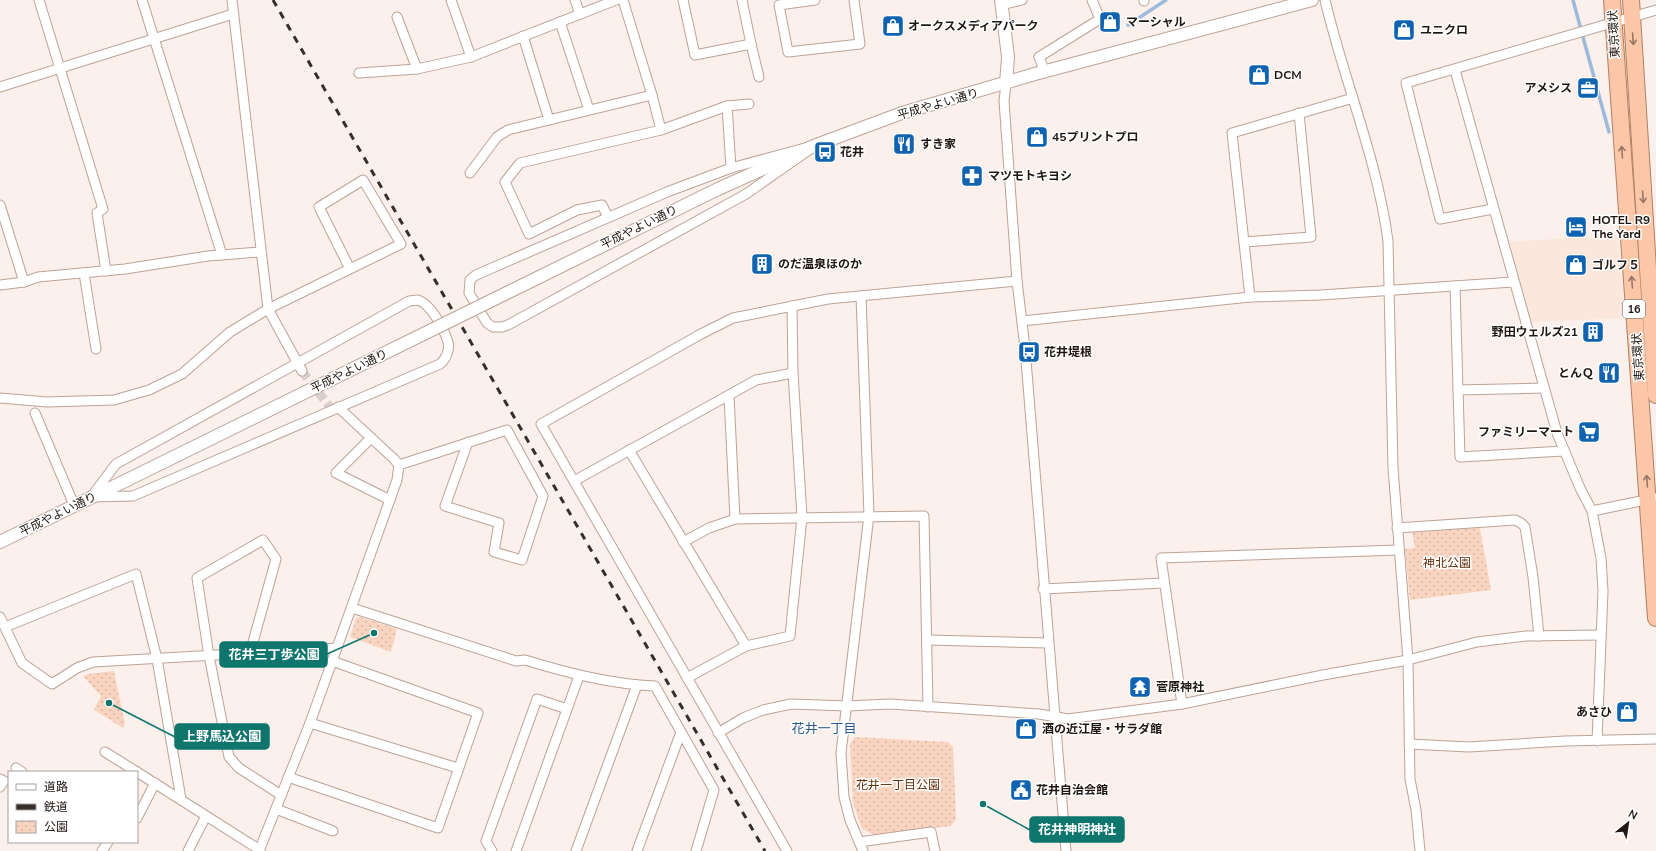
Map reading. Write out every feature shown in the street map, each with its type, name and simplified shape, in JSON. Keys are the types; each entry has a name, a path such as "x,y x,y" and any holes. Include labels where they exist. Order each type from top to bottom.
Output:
{"highway":[{"name":"東京環状","path":"1612,0 1612,24 1652,499 1656,618"},
{"name":"東京環状","path":"1631,0 1656,395"}],"street":[{"path":"39,0 103,209 97,214 106,271"},
{"path":"142,0 222,255"},
{"path":"232,0 260,252 268,310 300,367"},
{"path":"451,0 471,58"},
{"path":"575,0 580,14"},
{"path":"359,72 417,69 471,58 522,36 616,0"},
{"path":"623,0 661,130"},
{"path":"683,0 696,55 751,44"},
{"path":"742,0 759,78"},
{"path":"815,0 779,5 788,52 860,44 854,0"},
{"path":"1022,0 1001,2 1008,58 1004,101 1017,281 1022,321 1043,589 1066,851"},
{"path":"1045,72 1040,57 1100,19 1092,0"},
{"name":"平成やよい通り","path":"0,542 718,189 816,146 902,113 1045,72 1312,0"},
{"path":"1325,0 1373,165 1383,208 1388,241 1393,468 1408,660 1410,779 1416,810 1420,851"},
{"path":"1493,209 1440,219 1406,83 1455,70 1656,10"},
{"path":"0,87 234,14"},
{"path":"397,17 417,69"},
{"path":"560,22 589,110"},
{"path":"522,36 549,120"},
{"path":"1455,70 1513,282 1544,388 1564,451 1592,511 1601,558 1602,591 1596,741"},
{"path":"470,173 497,137 508,130 652,95"},
{"path":"1250,297 1232,133 1353,98"},
{"path":"608,217 602,205 577,210 529,234 505,182 520,163 661,130 727,106 749,104"},
{"path":"727,106 731,168"},
{"path":"1244,242 1311,237 1299,113"},
{"path":"816,146 746,194 508,325 493,327 487,322 469,292 468,286 473,277 667,192 731,168 816,146"},
{"path":"0,398 47,402 114,400 149,390 182,374 230,332 268,310 401,244 363,180 319,208 350,269"},
{"path":"0,205 24,282"},
{"path":"0,285 24,282 38,277 106,271 222,255 260,252"},
{"path":"84,273 96,349"},
{"path":"787,851 541,424 701,334 733,318 828,299 1017,281"},
{"path":"1022,321 1250,297 1390,291 1513,282"},
{"path":"1455,286 1460,457 1564,451"},
{"path":"861,296 869,515 842,747 842,774 850,820 864,851"},
{"path":"418,300 426,302 432,310 448,343 446,359 440,364 133,496 91,497 116,464 300,367 409,301 418,300"},
{"path":"687,678 746,646 790,636 802,517 793,373 792,306"},
{"path":"574,481 756,380 793,373"},
{"path":"1458,390 1544,388"},
{"path":"728,396 735,519"},
{"path":"338,407 399,465"},
{"path":"36,413 74,506"},
{"path":"399,465 468,442 507,430 543,496 522,560 494,552 499,523 446,506 468,442"},
{"path":"371,438 336,473 390,500"},
{"path":"629,450 746,646"},
{"path":"138,773 259,851 310,723 352,608 397,480 399,465"},
{"path":"1592,511 1652,499"},
{"path":"683,542 709,528 735,519 869,515 924,516 928,707"},
{"path":"1397,528 1515,520 1521,522 1525,527 1532,570 1539,636"},
{"path":"250,653 276,559 263,540 197,578 209,656 229,757 239,768 281,795"},
{"path":"1182,704 1163,583 1161,558 1399,550"},
{"path":"5,627 136,574 157,659 181,800"},
{"path":"1043,589 1163,583"},
{"path":"352,608 509,659 525,660 579,676 637,685 655,686 714,790 696,851"},
{"path":"0,617 22,663 52,684 77,668 93,662 337,648"},
{"path":"718,733 743,718 763,710 780,706 808,703 847,706 890,704 1055,716 1068,719 1182,704 1323,675 1408,660 1477,642 1539,636 1601,635"},
{"path":"927,640 1048,643"},
{"path":"288,777 438,828 478,713 332,661"},
{"path":"516,851 579,676"},
{"path":"576,851 637,685"},
{"path":"492,851 486,841 537,699 567,709"},
{"path":"310,723 458,768"},
{"path":"637,851 681,732"},
{"path":"1409,744 1469,747 1656,739"},
{"path":"105,752 135,771"},
{"path":"0,779 4,781 0,788"},
{"path":"138,816 155,783"},
{"path":"276,809 333,831"},
{"path":"188,851 206,816"},
{"path":"859,842 935,832 935,851"}],"shaded area":[{"path":"1618,235 1625,318 1530,322 1507,242"}],"green space":[{"name":"神北公園","path":"1480,528 1491,590 1410,600 1405,549 1415,548 1412,532"},
{"path":"360,617 397,629 391,652 350,637 356,618"},
{"path":"114,671 125,725 123,728 94,710 101,696 83,676"},
{"name":"花井一丁目公園","path":"855,737 948,742 953,747 956,819 951,826 875,835 862,829 853,803 850,744"}],"waterway":[{"path":"1128,25 1166,0"},
{"path":"1573,0 1580,26"},
{"path":"1583,37 1609,132"}],"tunnel":[{"path":"302,371 332,410"}],"railway":[{"path":"273,0 765,851"}],"place":[{"name":"マーシャル","path":"1110,22"},
{"name":"オークスメディアパーク","path":"893,26"},
{"name":"ユニクロ","path":"1404,30"},
{"name":"DCM","path":"1259,75"},
{"name":"アメシス","path":"1588,88"},
{"name":"45プリントプロ","path":"1037,137"},
{"name":"すき家","path":"904,144"},
{"name":"花井","path":"825,152"},
{"name":"マツモトキヨシ","path":"972,176"},
{"name":"HOTEL R9 The Yard","path":"1576,227"},
{"name":"のだ温泉ほのか","path":"762,264"},
{"name":"ゴルフ５","path":"1576,265"},
{"name":"野田ウェルズ21","path":"1593,332"},
{"name":"花井堤根","path":"1029,352"},
{"name":"とんＱ","path":"1609,373"},
{"name":"ファミリーマート","path":"1589,432"},
{"name":"花井三丁歩公園","path":"374,633"},
{"name":"菅原神社","path":"1140,687"},
{"name":"上野馬込公園","path":"109,703"},
{"name":"あさひ","path":"1627,712"},
{"name":"酒の近江屋・サラダ館","path":"1026,729"},
{"name":"花井自治会館","path":"1021,790"},
{"name":"花井神明神社","path":"983,804"}],"district":[{"name":"花井一丁目","path":"824,729"}]}
